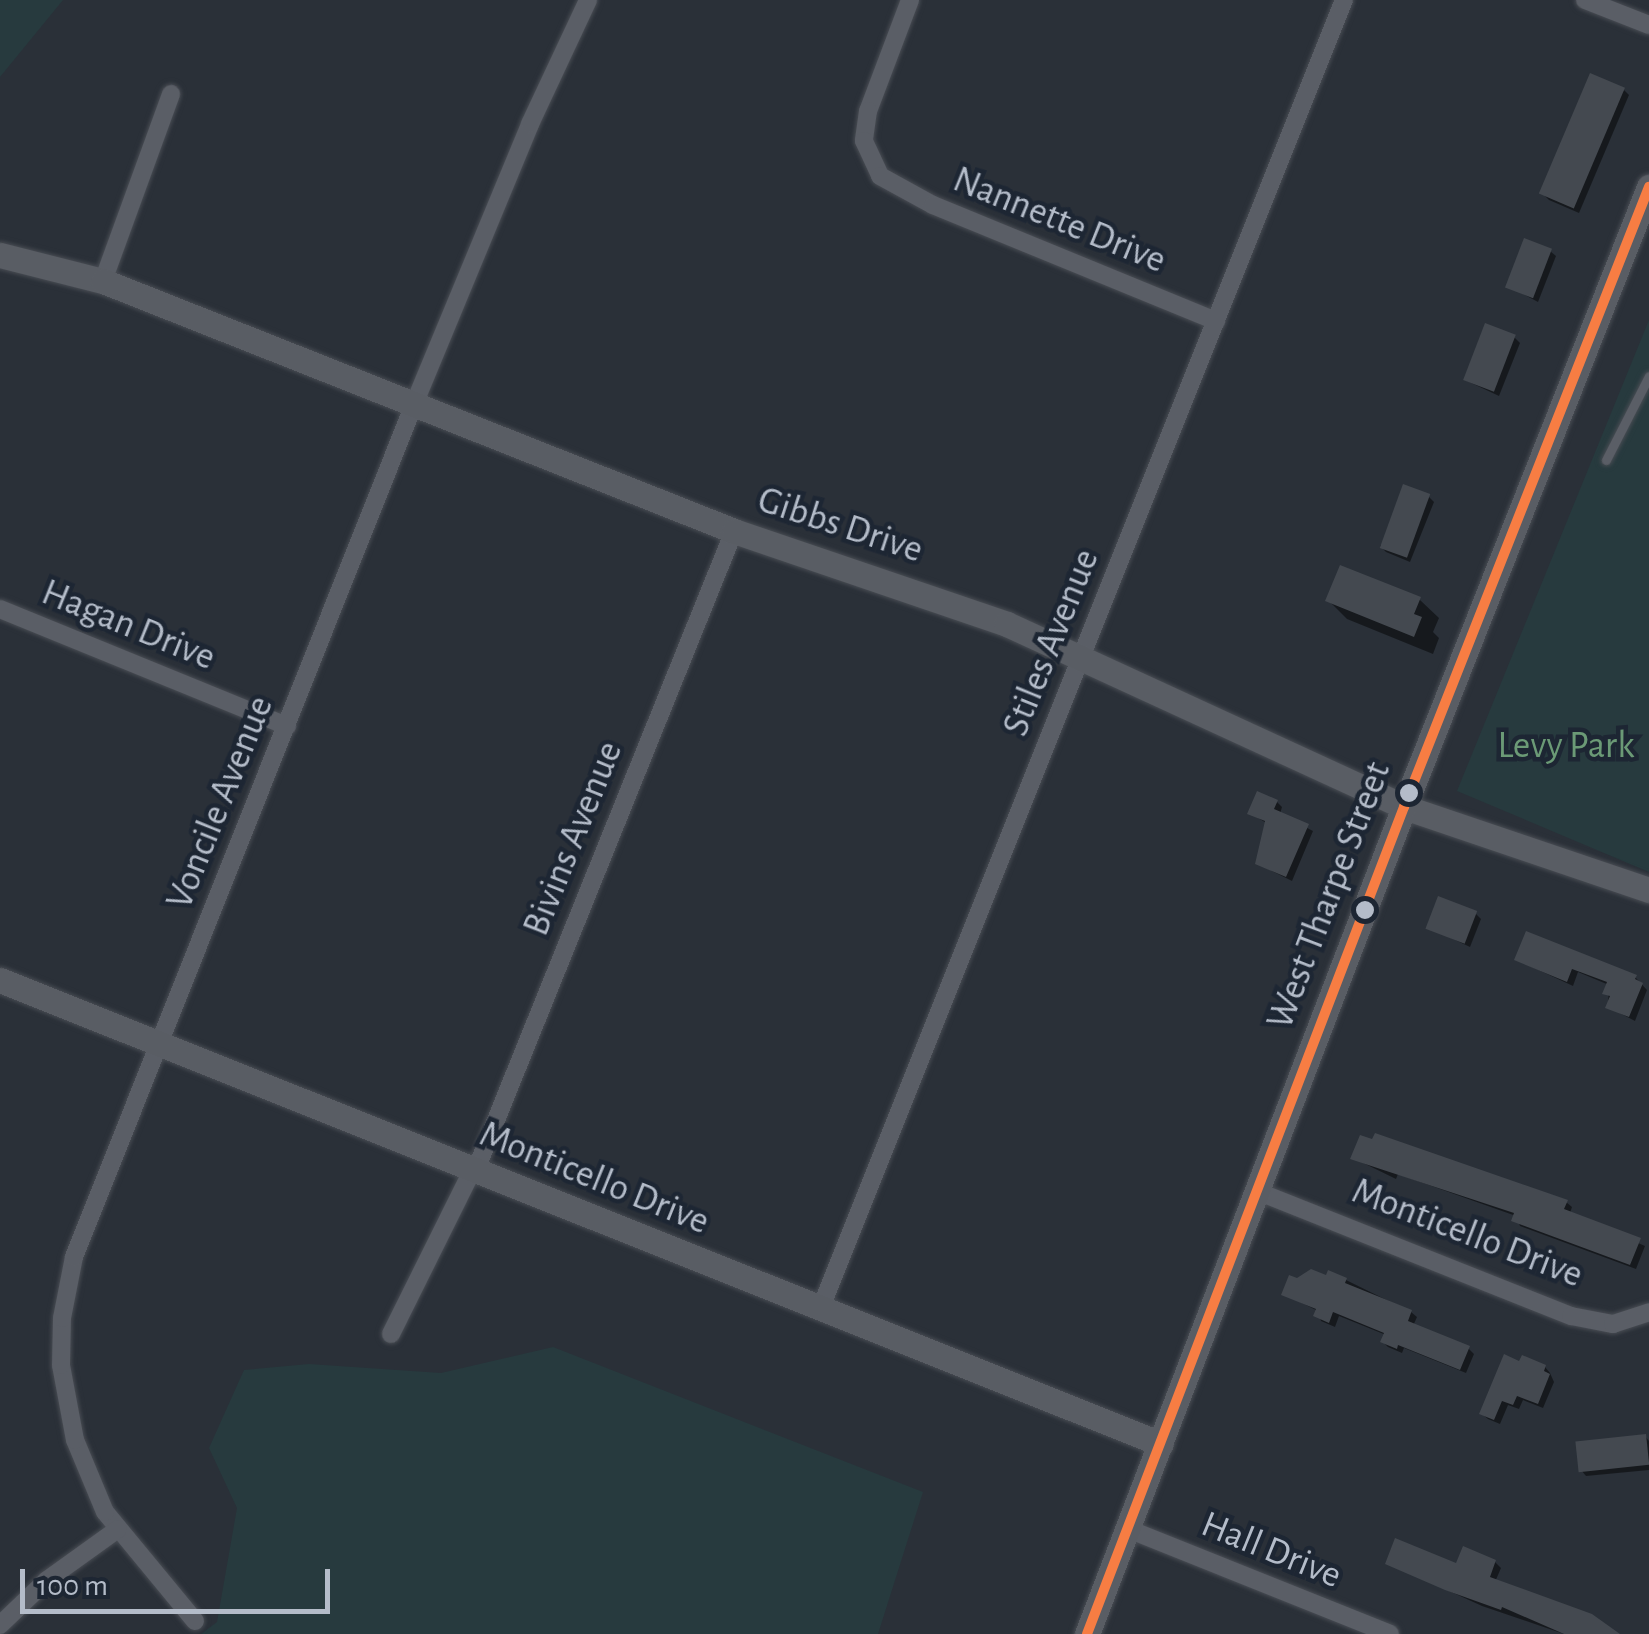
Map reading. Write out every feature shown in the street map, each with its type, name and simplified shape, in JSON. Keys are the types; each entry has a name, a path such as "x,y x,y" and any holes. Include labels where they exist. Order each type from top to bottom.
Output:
{"street":[{"name":"Voncile Avenue","path":"195,1620 106,1512 74,1440 61,1365 62,1318 74,1257 415,402 530,124 588,0"},
{"name":"Nannette Drive","path":"910,0 868,111 864,141 880,176 932,205 1216,321"},
{"name":"Stiles Avenue","path":"820,1310 1344,0"},
{"path":"1585,0 1649,26"},
{"path":"103,281 171,94"},
{"name":"West Tharpe Street","path":"1087,1634 1404,807 1646,204"},
{"name":"Gibbs Drive","path":"0,255 103,281 734,531 941,599 1404,807 1649,890"},
{"name":"Bivins Avenue","path":"391,1334 473,1171 734,531"},
{"name":"Hagan Drive","path":"0,609 286,726"},
{"name":"Monticello Drive","path":"0,980 1161,1444"},
{"name":"Monticello Drive","path":"1259,1192 1571,1316 1613,1324 1649,1312"},
{"path":"0,1625 47,1580 118,1529"},
{"name":"Hall Drive","path":"1128,1529 1390,1634"}],"lane":[{"path":"1606,460 1649,376"}],"green space":[{"path":"0,0 63,0 0,77"},
{"name":"Levy Park","path":"1649,320 1649,872 1457,791"},
{"path":"553,1347 923,1492 878,1634 201,1634 217,1622 237,1508 209,1448 244,1370 309,1364 441,1373"}],"building":[{"path":"1590,73 1625,88 1574,208 1539,194"},
{"path":"1524,238 1552,249 1533,298 1505,287"},
{"path":"1485,323 1516,335 1494,392 1463,380"},
{"path":"1403,484 1430,494 1407,558 1380,548"},
{"path":"1340,565 1421,597 1414,614 1422,617 1414,637 1325,601"},
{"path":"1257,791 1278,800 1274,809 1309,824 1286,877 1255,864 1265,821 1247,814"},
{"path":"1438,896 1477,911 1465,944 1425,929"},
{"path":"1526,931 1637,975 1635,979 1643,983 1629,1017 1605,1008 1610,996 1602,994 1607,982 1572,969 1567,982 1514,960"},
{"path":"1375,1133 1568,1200 1564,1209 1641,1238 1630,1265 1511,1221 1514,1213 1350,1159 1360,1135 1372,1139"},
{"path":"1311,1269 1326,1275 1328,1270 1347,1278 1345,1283 1412,1310 1408,1321 1470,1346 1460,1370 1398,1345 1397,1349 1380,1342 1384,1333 1333,1312 1329,1323 1313,1316 1316,1309 1281,1295 1289,1275 1297,1278"},
{"path":"1504,1354 1519,1361 1522,1355 1546,1365 1544,1371 1550,1374 1538,1404 1517,1396 1513,1405 1502,1401 1494,1420 1479,1414"},
{"path":"1646,1434 1649,1465 1579,1472 1575,1441"},
{"path":"1395,1538 1456,1563 1463,1546 1496,1560 1490,1577 1592,1614 1620,1634 1564,1634 1502,1607 1501,1610 1445,1590 1385,1564"}],"transit line":[{"path":"1087,1634 1404,807 1649,187"}]}
